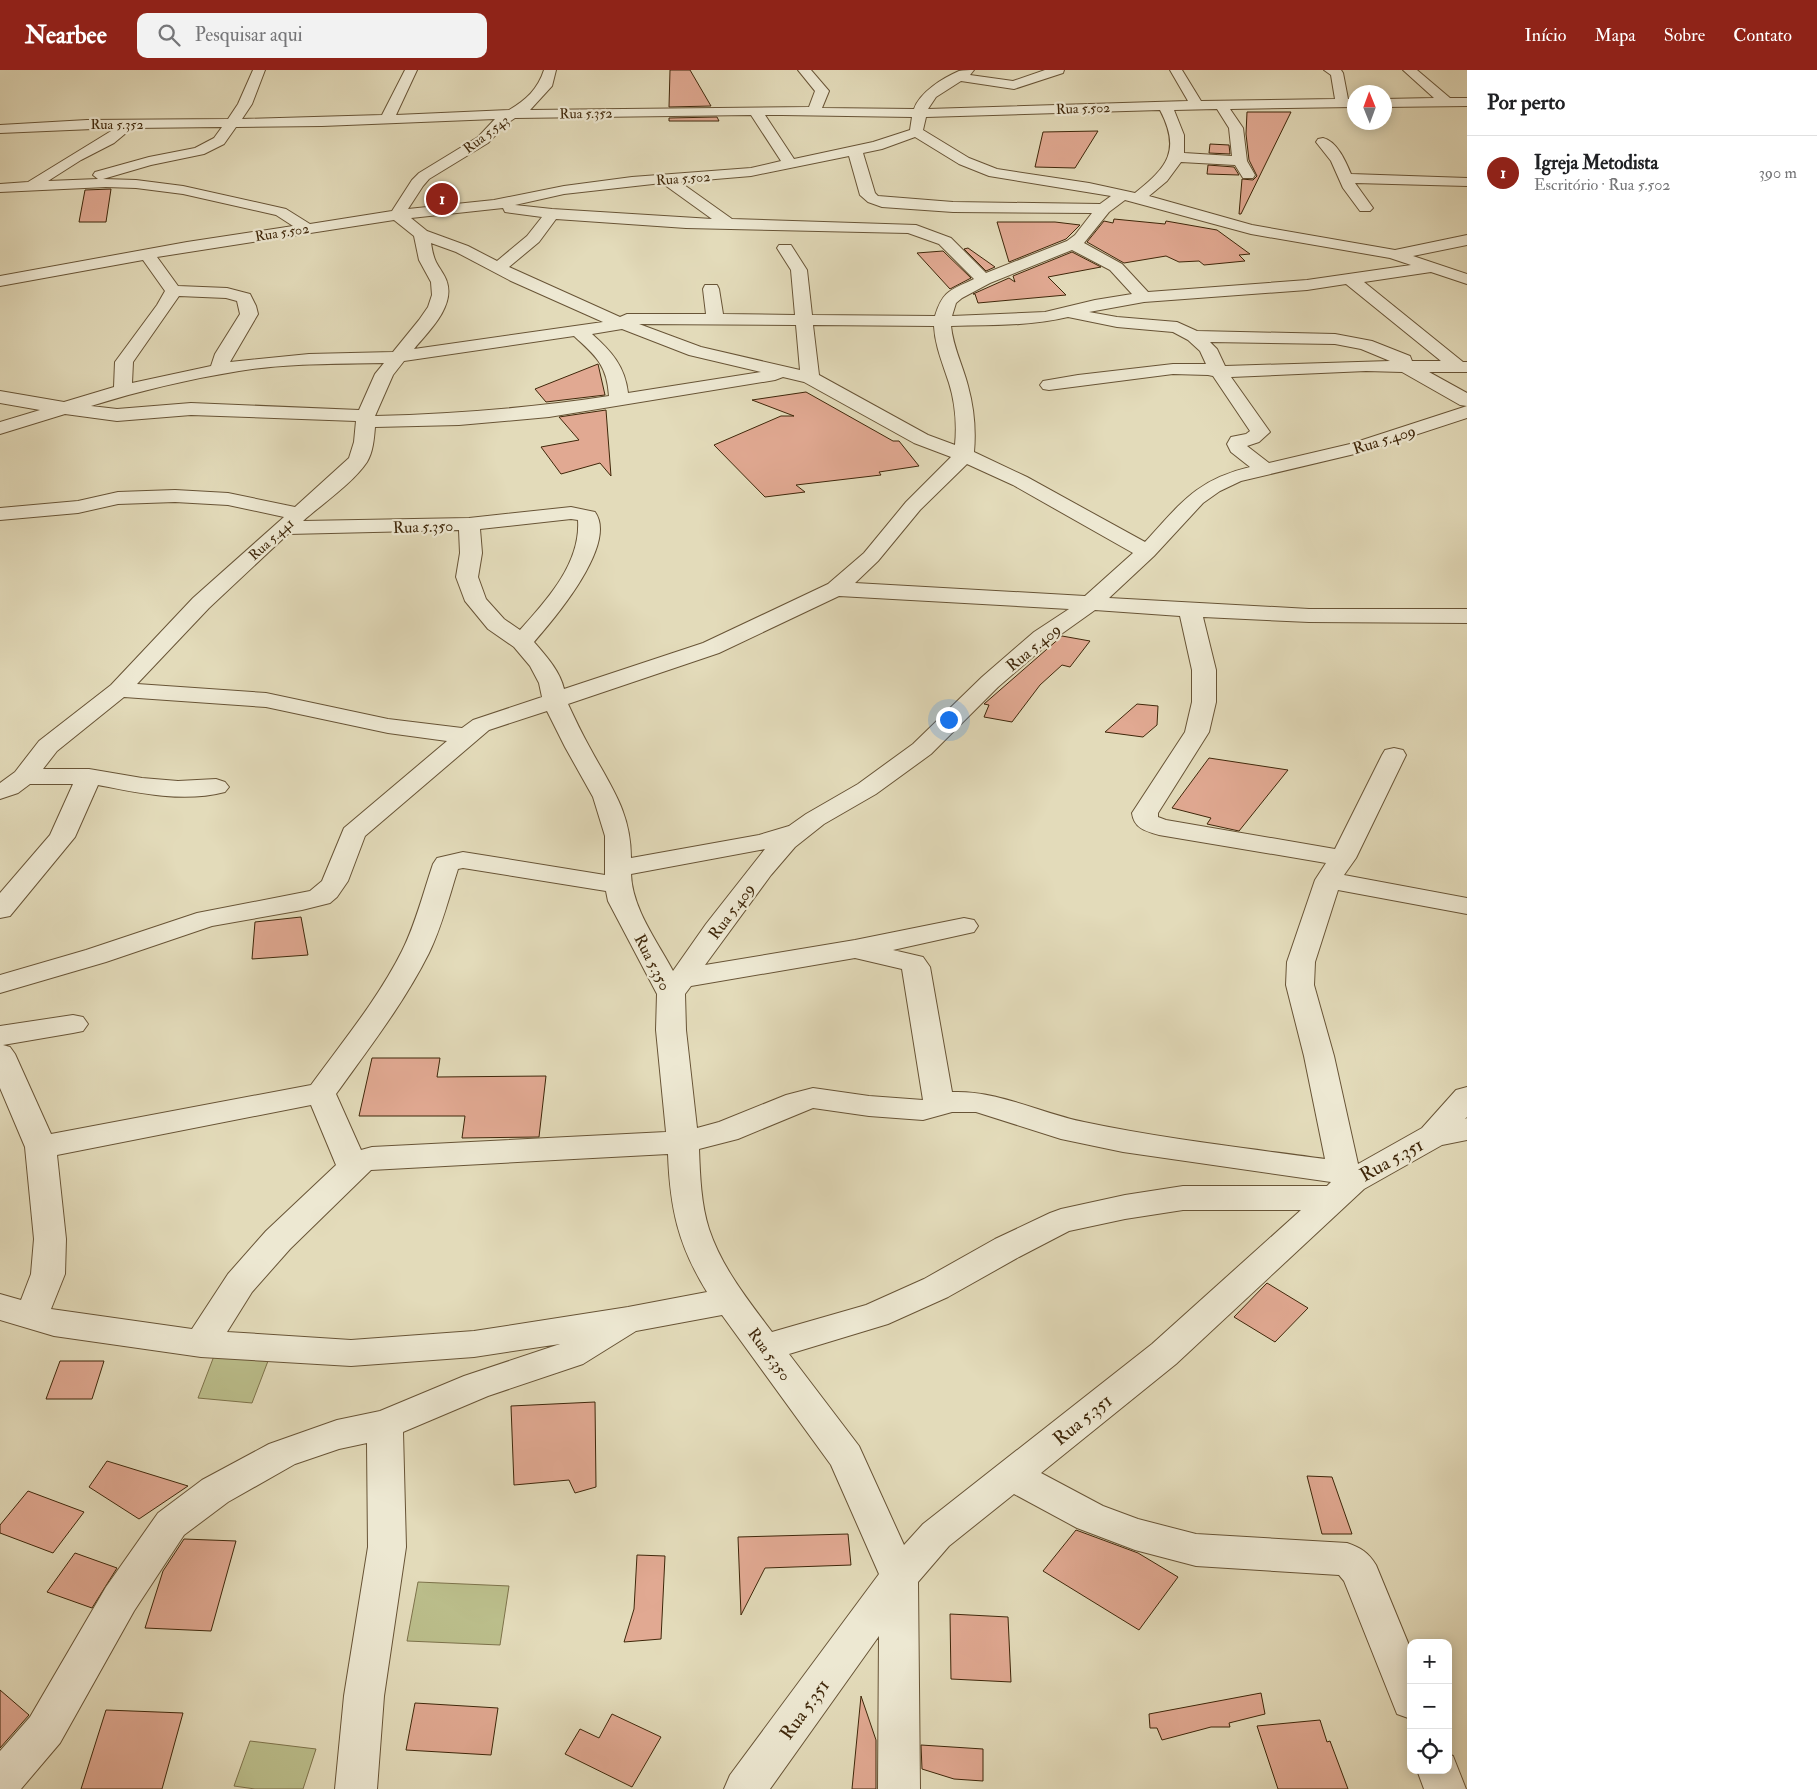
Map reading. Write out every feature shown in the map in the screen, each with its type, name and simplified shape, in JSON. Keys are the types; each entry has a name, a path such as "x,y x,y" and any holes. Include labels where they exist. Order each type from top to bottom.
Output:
{"street":[{"path":"69,184 149,161 199,151 219,141 234,124 245,104 259,70"},
{"path":"387,119 410,70"},
{"name":"Rua 5.543","path":"398,215 417,183 424,176 483,140 501,121 526,106 545,86 550,70"},
{"path":"804,70 822,91 814,111"},
{"path":"1058,70 1009,85 964,73 930,94 920,108 916,132 964,161 994,173 1131,196 1251,230 1393,254 1467,279"},
{"path":"1176,70 1196,104"},
{"path":"1330,70 1337,73 1347,100"},
{"path":"1409,70 1446,102"},
{"path":"1392,103 1467,102"},
{"name":"Rua 5.502","path":"920,113 1196,104 1347,103"},
{"path":"1221,105 1236,128 1240,161 1248,175"},
{"path":"0,984 96,956 207,919 320,897 328,891 335,881 352,833 481,724 711,648 836,589 871,558 914,506 964,455 966,430 959,384 949,358 943,334 942,321 948,301 956,294 984,280 1073,244 1081,238 1104,209 1161,181 1172,168 1179,138 1173,120 1165,106"},
{"path":"755,111 789,163"},
{"name":"Rua 5.352","path":"0,129 128,124 234,124 511,114 755,111 920,113"},
{"path":"829,111 848,132 860,151 868,195 872,199 882,202 907,204 1104,209"},
{"path":"0,201 115,137 128,124"},
{"name":"Rua 5.502","path":"0,281 147,254 306,228 398,215 494,205 564,190 632,181 738,174 860,151 916,132"},
{"path":"1323,142 1338,160 1350,188 1365,208"},
{"path":"1176,157 1240,161"},
{"path":"1345,178 1467,182"},
{"path":"666,179 695,198 728,224"},
{"path":"0,188 69,184 136,184 204,194 281,212 306,228"},
{"path":"907,204 910,228"},
{"path":"494,205 525,212 664,222 910,228 945,241 984,280"},
{"path":"499,267 533,239 552,214"},
{"path":"398,215 421,234 462,249 517,278 618,322 695,351 810,378 858,406 922,439 1002,472 1068,506 1147,552"},
{"name":"Rua 5.441","path":"0,791 9,788 24,776 48,746 119,690 201,603 345,474 358,460 364,442 365,419 384,374 396,357 426,323 436,307 440,295 439,282 435,271 427,260 421,234"},
{"path":"1393,254 1467,240"},
{"path":"1073,244 1116,267 1144,297"},
{"path":"784,248 799,270 810,378"},
{"path":"147,254 172,291"},
{"path":"0,428 123,390 262,362 396,357 578,331 618,322 715,319 942,321 1023,319 1144,297 1307,285 1434,267"},
{"path":"1350,279 1463,367"},
{"path":"711,289 715,319"},
{"path":"172,291 227,293 244,298 250,314 224,354 218,370"},
{"path":"123,390 124,362 165,306 172,291"},
{"path":"1066,312 1116,322 1177,327 1194,336 1208,349 1219,372 1260,432 1252,438 1238,441 1236,444 1266,470"},
{"path":"578,331 615,368 618,380 619,401"},
{"path":"1194,336 1335,339 1366,345 1410,365 1467,401"},
{"path":"1049,385 1087,377 1164,369 1208,368 1219,372 1410,365 1463,367"},
{"path":"0,397 117,415 191,409 365,419 459,419 549,411 791,372"},
{"name":"Rua 5.409","path":"677,986 762,869 786,841 815,819 867,790 922,749 990,682 1042,637 1090,604 1147,552 1196,500 1213,487 1234,477 1356,448 1467,412"},
{"name":"Rua 5.350","path":"0,514 78,507 118,498 174,496 228,499 291,521 469,524 471,553 467,577 476,602 496,624 522,642 540,663 551,683 554,700 577,747 606,797 618,836 618,877 622,900 677,986 671,1030 683,1142 685,1187 692,1229 708,1266 730,1301 846,1458 900,1577"},
{"path":"469,524 571,513 588,516 591,529 586,551 547,614 522,642"},
{"path":"836,589 953,593 1190,611 1333,617 1467,616"},
{"path":"1190,611 1204,670 1204,702 1197,732 1145,813 1146,820 1159,827 1336,869 1390,893 1467,906"},
{"path":"119,690 266,700 388,726 465,736"},
{"path":"1343,1184 1319,1056 1300,985 1301,962 1336,869 1394,755"},
{"path":"24,776 89,776 142,786 178,789 216,787"},
{"path":"0,910 62,837 89,776"},
{"path":"41,1147 321,1093 389,996 413,956 425,931 446,864 463,860 618,877 798,832"},
{"path":"677,986 964,926"},
{"path":"855,949 913,963 916,968 938,1107"},
{"path":"0,1036 73,1024"},
{"path":"0,1054 41,1147 50,1239 48,1274 16,1312 54,1323 201,1344 351,1353 474,1344 628,1320 730,1301"},
{"path":"321,1093 353,1168"},
{"name":"Rua 5.351","path":"745,1789 900,1577 936,1535 1164,1354 1343,1184 1432,1136 1467,1097"},
{"path":"201,1344 240,1283 278,1240 353,1168 360,1162 372,1158 683,1142 727,1131 797,1102 812,1098 869,1106 923,1110 952,1102 977,1102 1061,1128 1123,1142 1343,1184"},
{"path":"1432,1136 1467,1129"},
{"path":"765,1347 876,1315 936,1288 1007,1248 1061,1221 1125,1207 1182,1198 1343,1184"},
{"path":"0,1782 45,1730 120,1599 171,1524 215,1491 282,1454 337,1435 386,1424 476,1386 571,1354 628,1320"},
{"path":"356,1789 364,1696 387,1547 386,1424"},
{"path":"1012,1475 1090,1517 1135,1534 1196,1550 1347,1559 1356,1566 1362,1577 1407,1691"},
{"path":"899,1789 900,1577"},
{"path":"1440,1774 1446,1789"}],"green space":[{"path":"214,1356 268,1361 252,1403 198,1398"},
{"path":"418,1582 509,1586 500,1645 407,1641"},
{"path":"250,1741 316,1749 303,1789 255,1789 234,1786"}],"building":[{"path":"670,70 690,70 711,106 669,107"},
{"path":"1247,112 1291,112 1241,214 1239,214 1242,179 1253,180 1257,176 1249,160 1246,134"},
{"path":"717,117 719,121 669,121 669,118"},
{"path":"1098,131 1075,168 1035,167 1043,132"},
{"path":"1210,144 1229,145 1230,154 1209,153"},
{"path":"1208,165 1234,167 1239,175 1207,174"},
{"path":"111,189 106,222 79,222 85,190"},
{"path":"1114,219 1165,224 1166,221 1217,230 1250,254 1239,255 1245,261 1204,265 1199,261 1179,262 1166,256 1124,263 1087,242 1104,221 1113,223"},
{"path":"997,222 1055,222 1080,225 1066,239 1009,262"},
{"path":"968,248 995,267 986,271 964,249"},
{"path":"943,251 971,278 950,289 917,253"},
{"path":"1072,252 1101,267 1048,277 1066,295 978,303 975,294 973,294 1009,278 1015,282 1013,276"},
{"path":"598,364 605,395 546,402 535,389"},
{"path":"806,392 893,441 899,441 919,466 879,472 881,475 796,485 805,492 765,497 714,445 781,416 794,416 752,400"},
{"path":"606,410 611,476 600,463 561,474 541,447 579,440 559,417"},
{"path":"1062,636 1090,641 1070,667 1062,665 1040,685 1012,722 984,717 989,705 984,704"},
{"path":"1137,704 1158,706 1157,725 1143,737 1105,732"},
{"path":"1209,758 1288,770 1239,831 1207,824 1211,818 1172,808"},
{"path":"301,917 308,955 252,959 255,922"},
{"path":"372,1058 440,1058 437,1077 546,1076 539,1137 462,1138 465,1116 359,1116"},
{"path":"1267,1283 1308,1308 1275,1342 1234,1317"},
{"path":"60,1361 104,1361 92,1399 46,1399"},
{"path":"595,1402 596,1487 575,1493 569,1480 514,1485 511,1406"},
{"path":"107,1461 188,1486 139,1519 89,1487"},
{"path":"1307,1476 1332,1477 1352,1534 1322,1534"},
{"path":"28,1491 84,1512 53,1553 0,1533 0,1525"},
{"path":"1076,1530 1138,1553 1178,1577 1139,1630 1043,1571"},
{"path":"848,1534 851,1565 765,1568 741,1615 738,1537"},
{"path":"184,1539 236,1541 211,1631 145,1628 163,1571"},
{"path":"75,1553 117,1568 92,1608 47,1592"},
{"path":"637,1555 665,1556 661,1639 624,1642 634,1609"},
{"path":"950,1614 1008,1617 1011,1682 951,1679"},
{"path":"0,1690 29,1715 0,1748"},
{"path":"1261,1693 1265,1714 1229,1723 1230,1727 1211,1727 1162,1740 1157,1728 1150,1728 1149,1714"},
{"path":"861,1696 876,1740 876,1789 852,1789"},
{"path":"415,1703 498,1708 491,1755 406,1750"},
{"path":"106,1710 183,1713 162,1789 81,1789"},
{"path":"612,1714 661,1737 632,1787 565,1754 580,1729 599,1738"},
{"path":"1320,1720 1327,1742 1330,1741 1348,1789 1278,1789 1257,1726"},
{"path":"921,1745 983,1749 983,1781 954,1779 922,1769"}],"place":[{"name":"Igreja Metodista","path":"442,199"}]}
